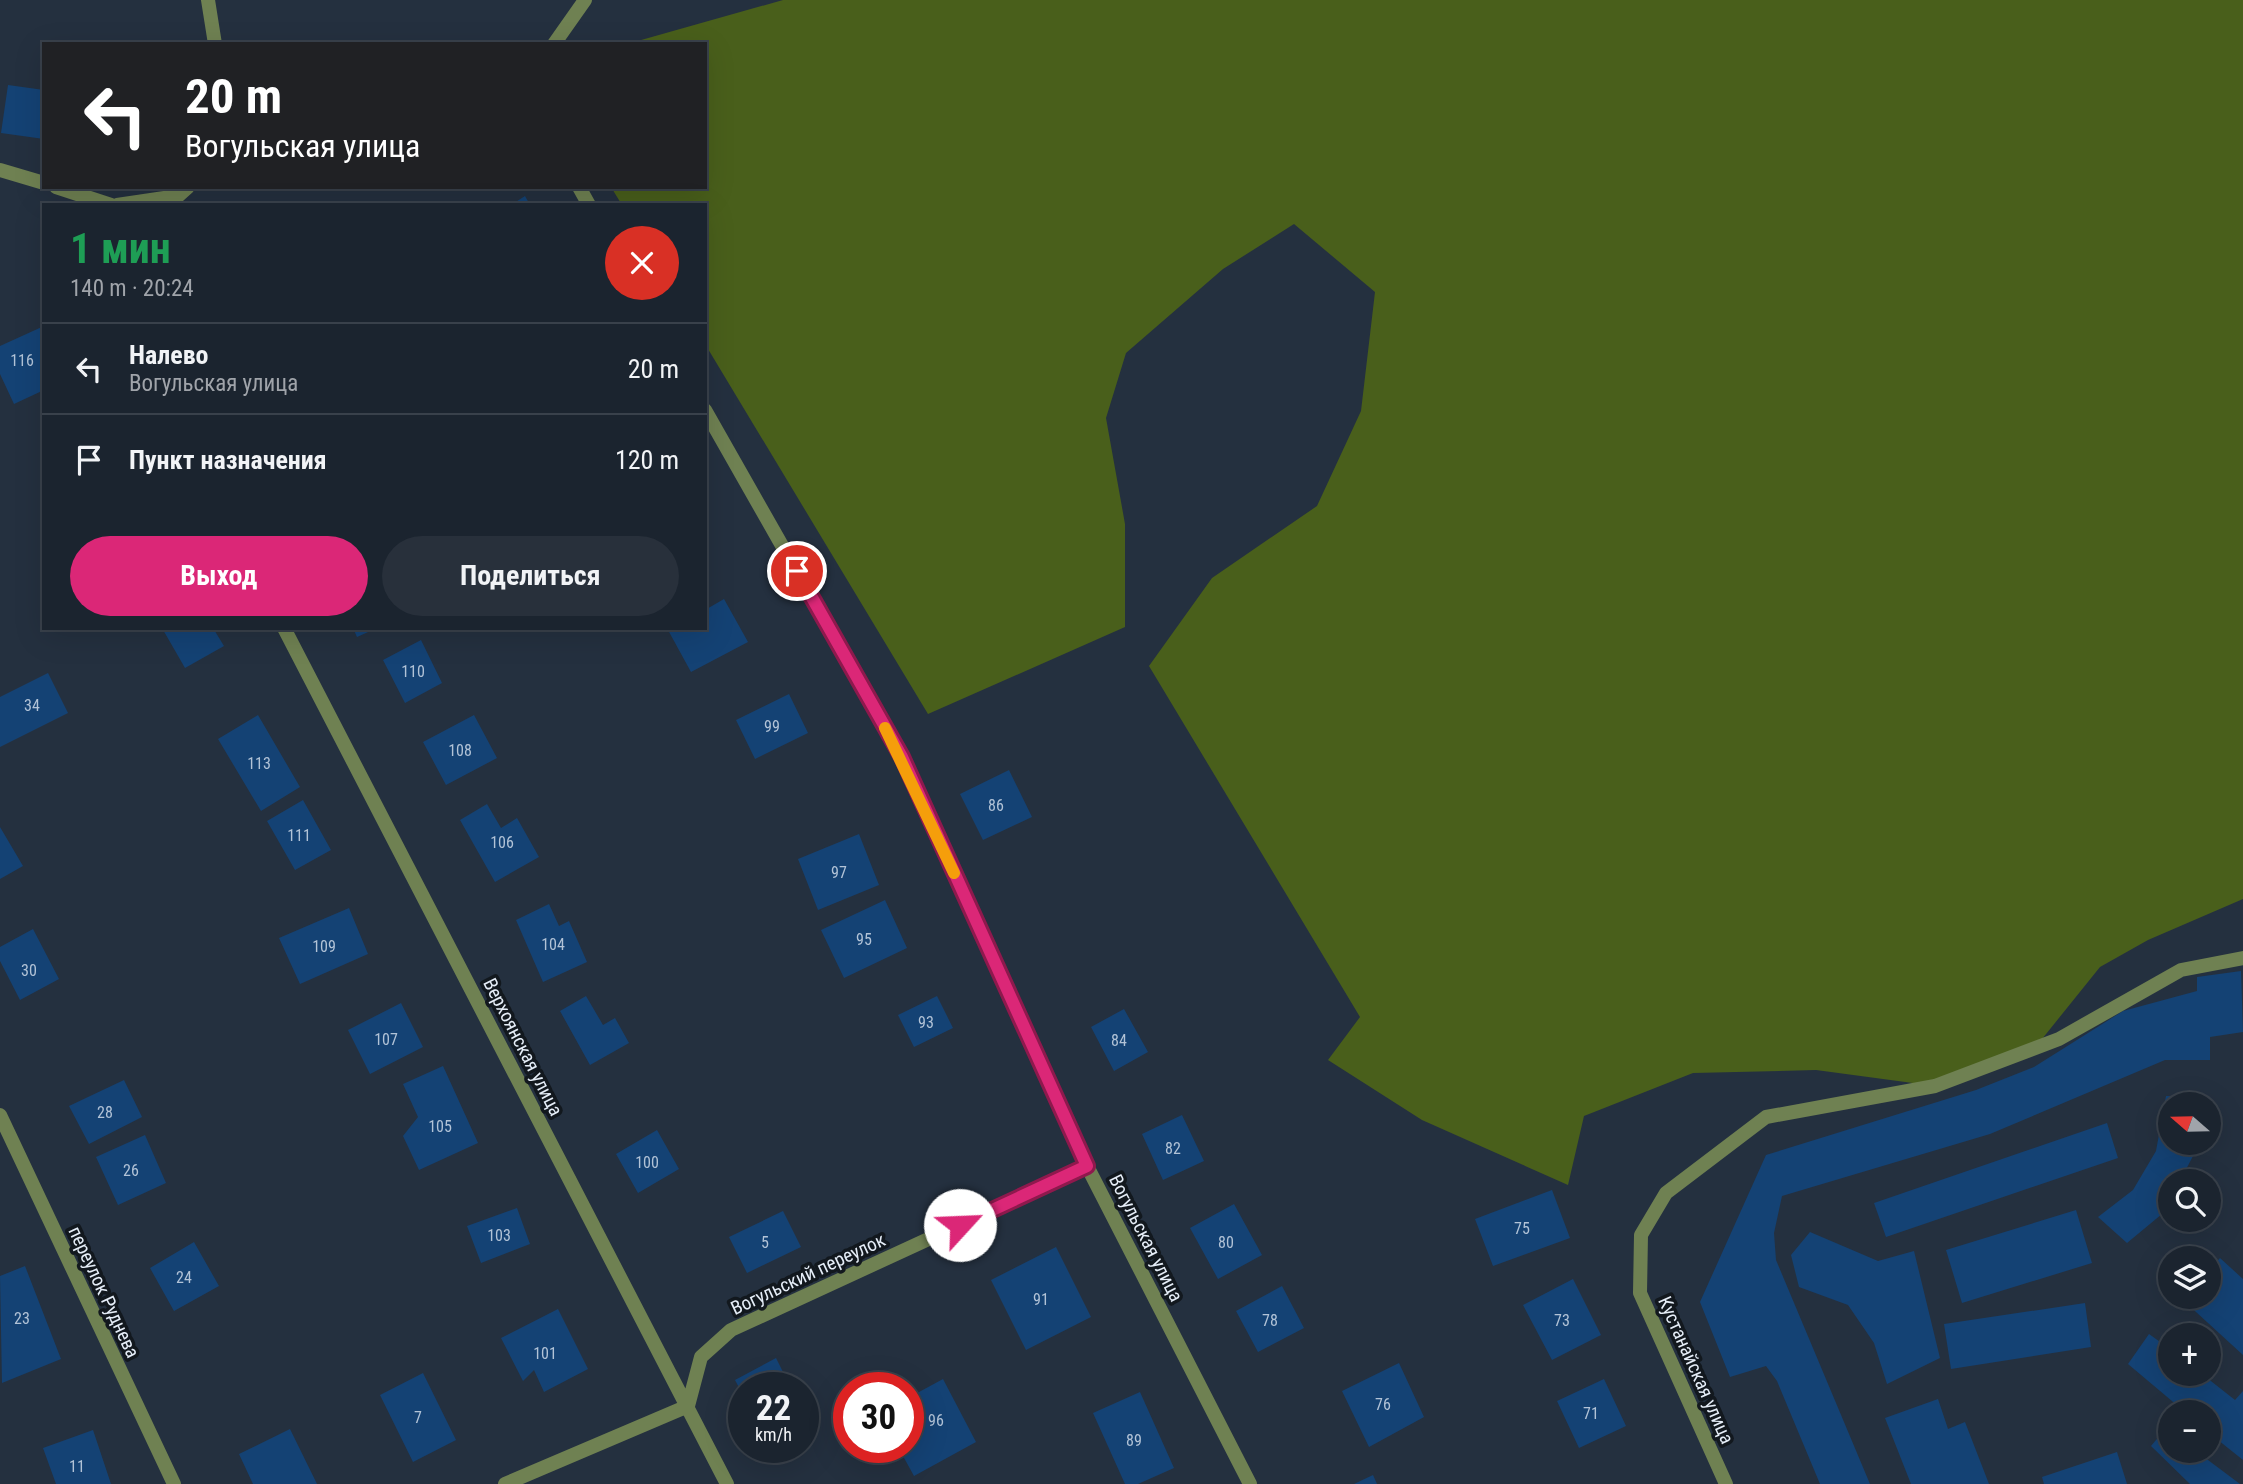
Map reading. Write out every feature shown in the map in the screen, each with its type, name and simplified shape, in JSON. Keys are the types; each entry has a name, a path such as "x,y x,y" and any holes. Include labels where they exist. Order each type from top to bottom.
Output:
{"street":[{"path":"208,0 215,42"},
{"path":"555,42 584,0"},
{"path":"0,170 42,182"},
{"path":"62,189 105,203"},
{"path":"131,203 178,196 186,189"},
{"name":"Вогульская улица","path":"707,414 902,757 1087,1166 1250,1484"},
{"name":"Верхоянская улица","path":"285,630 727,1484"},
{"name":"Кустанайская улица","path":"1726,1484 1640,1293 1641,1235 1666,1193 1766,1117 1935,1086 2059,1040 2182,970 2243,958"},
{"name":"переулок Руднева","path":"0,1115 174,1484"},
{"name":"Вогульский переулок","path":"688,1406 701,1357 731,1330 1087,1166"},
{"path":"505,1484 688,1406"}],"green space":[{"path":"783,0 2243,0 2243,899 2148,940 2100,967 2034,1049 1935,1086 1816,1070 1693,1073 1584,1116 1568,1185 1422,1120 1328,1060 1360,1017 1149,666 1212,578 1317,506 1361,411 1375,292 1294,224 1223,269 1126,353 1106,418 1125,524 1125,627 928,714 707,347 707,203 621,203 612,189 707,189 707,42 634,42"}],"building":[{"path":"8,85 42,90 42,139 1,133"},
{"path":"525,196 529,203 514,203"},
{"path":"42,327 42,391 14,404 0,374 0,346"},
{"path":"724,599 748,642 691,672 668,630 707,630 707,609"},
{"path":"163,630 214,630 224,646 185,668"},
{"path":"354,630 373,630 357,637"},
{"path":"421,640 442,683 405,703 383,660"},
{"path":"48,673 68,713 0,747 0,697"},
{"path":"789,694 808,733 755,759 736,720"},
{"path":"258,715 300,787 261,811 218,739"},
{"path":"474,715 497,758 446,785 423,742"},
{"path":"1009,770 1032,817 983,840 960,794"},
{"path":"303,800 331,850 295,870 267,821"},
{"path":"487,804 501,828 517,818 539,857 495,882 460,820"},
{"path":"0,827 23,866 0,879"},
{"path":"859,834 879,885 818,910 798,859"},
{"path":"885,900 907,948 844,978 821,930"},
{"path":"549,904 559,926 569,921 587,962 543,982 516,920"},
{"path":"349,908 368,954 300,984 279,938"},
{"path":"33,929 59,979 20,1000 0,961 0,947"},
{"path":"2241,971 2243,1032 2210,1037 2210,1060 2165,1060 1990,1134 1782,1196 1774,1233 1776,1260 1870,1484 1820,1484 1777,1381 1766,1366 1730,1377 1700,1302 1766,1155 1976,1090 2034,1067 2123,1011 2197,991 2197,977"},
{"path":"586,996 603,1025 615,1018 629,1043 590,1065 560,1011"},
{"path":"937,996 953,1028 914,1047 898,1015"},
{"path":"401,1003 423,1047 370,1074 348,1030"},
{"path":"1124,1009 1148,1052 1114,1071 1091,1027"},
{"path":"443,1066 478,1143 419,1170 403,1136 418,1117 403,1084"},
{"path":"124,1080 142,1117 89,1144 69,1106"},
{"path":"1182,1115 1204,1161 1163,1180 1142,1134"},
{"path":"2107,1123 2118,1158 1886,1237 1874,1203"},
{"path":"657,1130 679,1169 638,1193 616,1154"},
{"path":"145,1135 166,1183 118,1205 96,1157"},
{"path":"2158,1140 2158,1155 2193,1155 2186,1169 2158,1169 2158,1217 2127,1243 2098,1217 2133,1190 2156,1151"},
{"path":"1552,1190 1570,1238 1493,1266 1475,1219"},
{"path":"1234,1204 1262,1255 1218,1279 1190,1228"},
{"path":"517,1208 530,1244 481,1263 467,1226"},
{"path":"2076,1210 2092,1263 1962,1303 1946,1250"},
{"path":"783,1211 801,1247 747,1273 729,1237"},
{"path":"1810,1232 1878,1261 1914,1251 1940,1358 1887,1384 1874,1343 1848,1305 1799,1287 1791,1255"},
{"path":"194,1242 219,1286 174,1311 150,1268"},
{"path":"1056,1247 1091,1317 1026,1350 991,1280"},
{"path":"2221,1259 2243,1279 2243,1355 2221,1335 2221,1323 2208,1323 2193,1309 2221,1309"},
{"path":"25,1266 61,1359 2,1383 0,1276"},
{"path":"1573,1279 1601,1335 1552,1360 1523,1305"},
{"path":"1282,1286 1304,1328 1258,1352 1236,1311"},
{"path":"2085,1303 2091,1347 1951,1369 1944,1324"},
{"path":"558,1309 588,1369 544,1392 534,1370 523,1381 501,1338"},
{"path":"2149,1334 2158,1340 2158,1386 2217,1386 2235,1400 2243,1391 2243,1460 2221,1442 2221,1400 2171,1400 2128,1364"},
{"path":"776,1358 783,1372 750,1372"},
{"path":"1399,1363 1424,1417 1369,1447 1342,1391"},
{"path":"423,1373 456,1440 413,1462 380,1395"},
{"path":"943,1379 976,1442 914,1476 907,1463 924,1463 924,1389"},
{"path":"1604,1379 1626,1426 1579,1448 1557,1401"},
{"path":"1140,1392 1174,1468 1138,1484 1125,1484 1093,1413"},
{"path":"1938,1399 1948,1429 1965,1422 1989,1484 1911,1484 1885,1418"},
{"path":"290,1429 317,1484 253,1484 239,1454"},
{"path":"93,1430 111,1484 56,1484 43,1448"},
{"path":"2158,1438 2158,1453 2151,1446"},
{"path":"2117,1452 2127,1484 2044,1484 2042,1477"},
{"path":"2168,1463 2212,1463 2240,1484 2190,1484"},
{"path":"1373,1475 1377,1484 1354,1484"}],"slow traffic":[{"path":"885,728 902,757 954,873"}],"route":[{"path":"797,571 902,757 1087,1166 960,1225"}]}
